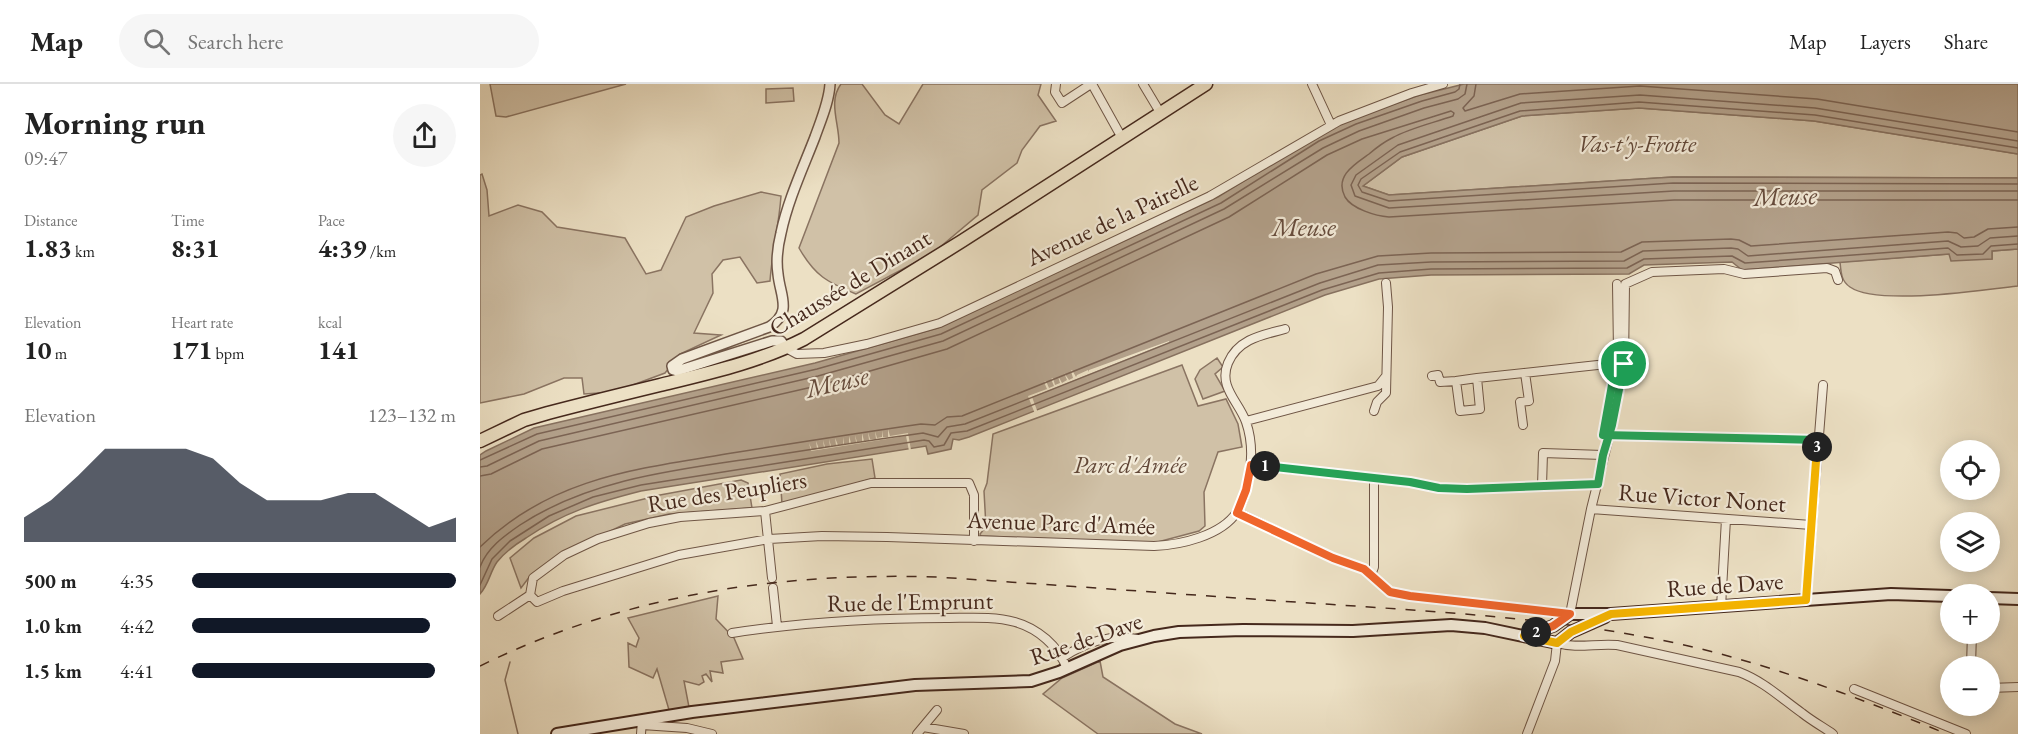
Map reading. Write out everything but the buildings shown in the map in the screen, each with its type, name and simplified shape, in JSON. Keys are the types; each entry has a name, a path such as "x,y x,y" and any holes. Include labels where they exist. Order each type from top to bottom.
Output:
{"main road":[{"name":"Chaussée de Dinant","path":"480,441 524,420 548,412 756,360 786,348 962,241 1206,84"},
{"name":"Rue de Dave","path":"1570,614 1611,614 1891,594 1940,596"},
{"path":"2000,598 2018,599"},
{"path":"1524,636 1553,626 1570,614 1573,625 1571,632"},
{"name":"Rue de Dave","path":"557,734 642,726 915,685 1031,681 1138,639 1179,633 1353,631 1434,625 1485,628 1557,643 1571,632 1611,614"},
{"path":"1553,626 1557,643"}],"street":[{"path":"786,348 781,341 772,341 677,371 673,370 672,366 682,358 769,327 777,322 783,312 784,301 778,273 781,233 827,102 830,84"},
{"path":"1056,84 1055,92 1062,103 1092,84 1122,138"},
{"path":"1143,84 1161,114"},
{"path":"1312,84 1331,125"},
{"name":"Avenue de la Pairelle","path":"786,348 797,354 824,353 867,344 940,323 1210,196 1331,125 1412,93 1443,84"},
{"path":"1285,329 1246,341 1235,350 1228,363 1226,382 1233,400 1246,421 1250,436 1251,465 1246,490 1237,513 1333,558 1364,569 1390,592 1570,614 1598,484 1620,363 1621,284 1652,272 1724,269 1744,274 1827,268 1835,271 1838,280"},
{"path":"1377,402 1386,393 1388,307 1386,284"},
{"path":"1432,376 1438,375 1440,382 1456,381 1620,363"},
{"path":"1523,425 1520,402 1529,401 1525,373"},
{"path":"1374,411 1378,386 1386,376"},
{"path":"1456,381 1460,411 1480,409 1477,378"},
{"path":"1806,600 1822,385"},
{"path":"1246,421 1378,386"},
{"path":"1606,436 1818,440"},
{"path":"1542,486 1543,453 1603,455"},
{"path":"1251,465 1374,478 1439,488 1598,484"},
{"path":"1371,575 1374,567 1374,478"},
{"name":"Rue des Peupliers","path":"530,595 533,578 564,555 631,527 680,517 765,511 871,483 969,483 974,495 974,541"},
{"name":"Rue Victor Nonet","path":"1591,509 1811,525"},
{"path":"765,511 772,578"},
{"name":"Avenue Parc d'Amée","path":"530,595 537,602 563,591 679,555 769,539 843,536 1169,546 1207,535 1237,513"},
{"path":"1721,607 1726,519"},
{"path":"773,588 777,626"},
{"path":"498,616 530,595"},
{"name":"Rue de l'Emprunt","path":"732,633 827,621 887,618 980,618 1011,621 1031,628 1063,657"},
{"path":"1066,669 1063,657 1082,645 1123,636 1138,639"},
{"path":"1527,734 1555,660 1557,643 1577,646 1617,645 1738,672 1755,678 1833,734"},
{"path":"2000,688 2018,687"},
{"path":"1854,689 1966,734"},
{"path":"917,734 937,710"},
{"path":"642,726 687,728 712,734"},
{"path":"923,727 964,734"}],"green space":[{"path":"490,84 626,84 506,117 496,116"},
{"path":"841,84 862,84 885,115 899,124 923,84 1041,84 1038,95 1056,121 1040,126 1022,150 1017,163 982,190 978,215 933,253 856,294 837,286 816,272 799,248 839,143 835,98"},
{"path":"793,88 794,101 766,103 766,89"},
{"name":"Vas-t'y-Frotte","path":"1639,108 1814,121 2018,154 2018,178 1673,177 1389,195 1363,186 1402,157 1522,116"},
{"path":"482,174 487,190 489,216 518,205 542,212 557,227 625,238 646,274 661,270 686,217 761,192 781,196 770,281 757,283 740,257 723,260 712,274 713,293 694,333 721,335 680,354 665,373 614,392 584,394 582,378 564,378 524,394 480,403 480,175"},
{"path":"2018,249 2018,286 1931,295 1864,293 1850,287 1845,282 1840,262 1950,254 1992,259 1992,251"},
{"path":"1217,358 1223,367 1215,374 1225,391 1203,399 1195,379 1200,370"},
{"name":"Parc d'Amée","path":"1182,365 1198,406 1226,399 1238,424 1242,447 1218,452 1204,492 1205,526 1199,531 1154,543 981,536 980,534 986,527 984,491 993,434"},
{"path":"872,459 875,478 782,504 780,474 827,464"},
{"path":"741,480 748,483 752,508 669,514 625,524 561,555 530,576 521,588 510,558 534,538 576,516 660,495"},
{"path":"718,596 716,619 734,638 743,659 721,662 723,673 710,671 712,682 706,674 702,676 704,682 699,685 684,681 689,707 669,710 657,669 653,678 629,667 628,643 636,647 639,638 628,618"},
{"path":"1100,661 1103,677 1175,724 1202,734 1098,734 1043,694 1062,678"}],"water":[{"name":"Meuse","path":"1464,84 2018,84 2018,154 1814,121 1639,108 1522,116 1402,157 1363,186 1389,195 1673,177 2018,178 2018,249 1992,251 1992,259 1951,261 1949,254 1742,270 1732,262 1644,265 1629,274 1431,275 1379,279 1325,295 969,437 953,439 951,449 928,454 926,446 641,491 596,504 554,521 511,548 497,562 480,594 480,455 486,451 534,428 815,363 938,328 1218,197 1316,136 1354,118 1420,95"}],"pier":[{"path":"1169,341 1032,397 1038,413 1035,414 1028,396 1047,389 1044,382 1046,381 1049,388 1054,386 1051,379 1053,378 1055,385 1060,383 1058,376 1062,383 1067,380 1064,373 1069,380 1073,378 1072,370 1076,377 1088,370 1089,372 1089,370"},
{"path":"888,429 890,436 908,433 911,450 909,451 906,436 811,451 809,443 812,450 817,449 816,441 819,449 824,448 823,440 825,447 830,447 829,439 831,446 836,445 835,438 838,445 843,444 843,437 844,444 849,443 849,436 851,443 856,442 855,435 857,442 862,441 862,433 864,441 869,440 868,432 870,439 876,439 875,431 877,438 882,437 882,430 883,437 888,437"}],"waterway":[{"path":"510,662 505,680 518,734"}],"railway":[{"path":"480,666 590,621 646,605 703,593 760,584 819,579 878,576 937,577 1428,611 1605,630 1726,655 1853,697 1947,734"}],"route":[{"path":"1624,364 1612,425 1609,436 1603,455 1598,484 1439,488 1410,482 1251,465 1246,490 1237,513 1333,558 1364,569 1390,592 1570,614 1553,626 1524,636 1557,643 1571,632 1611,614 1806,600 1818,440 1609,436 1603,435 1616,363 1624,364"}]}
